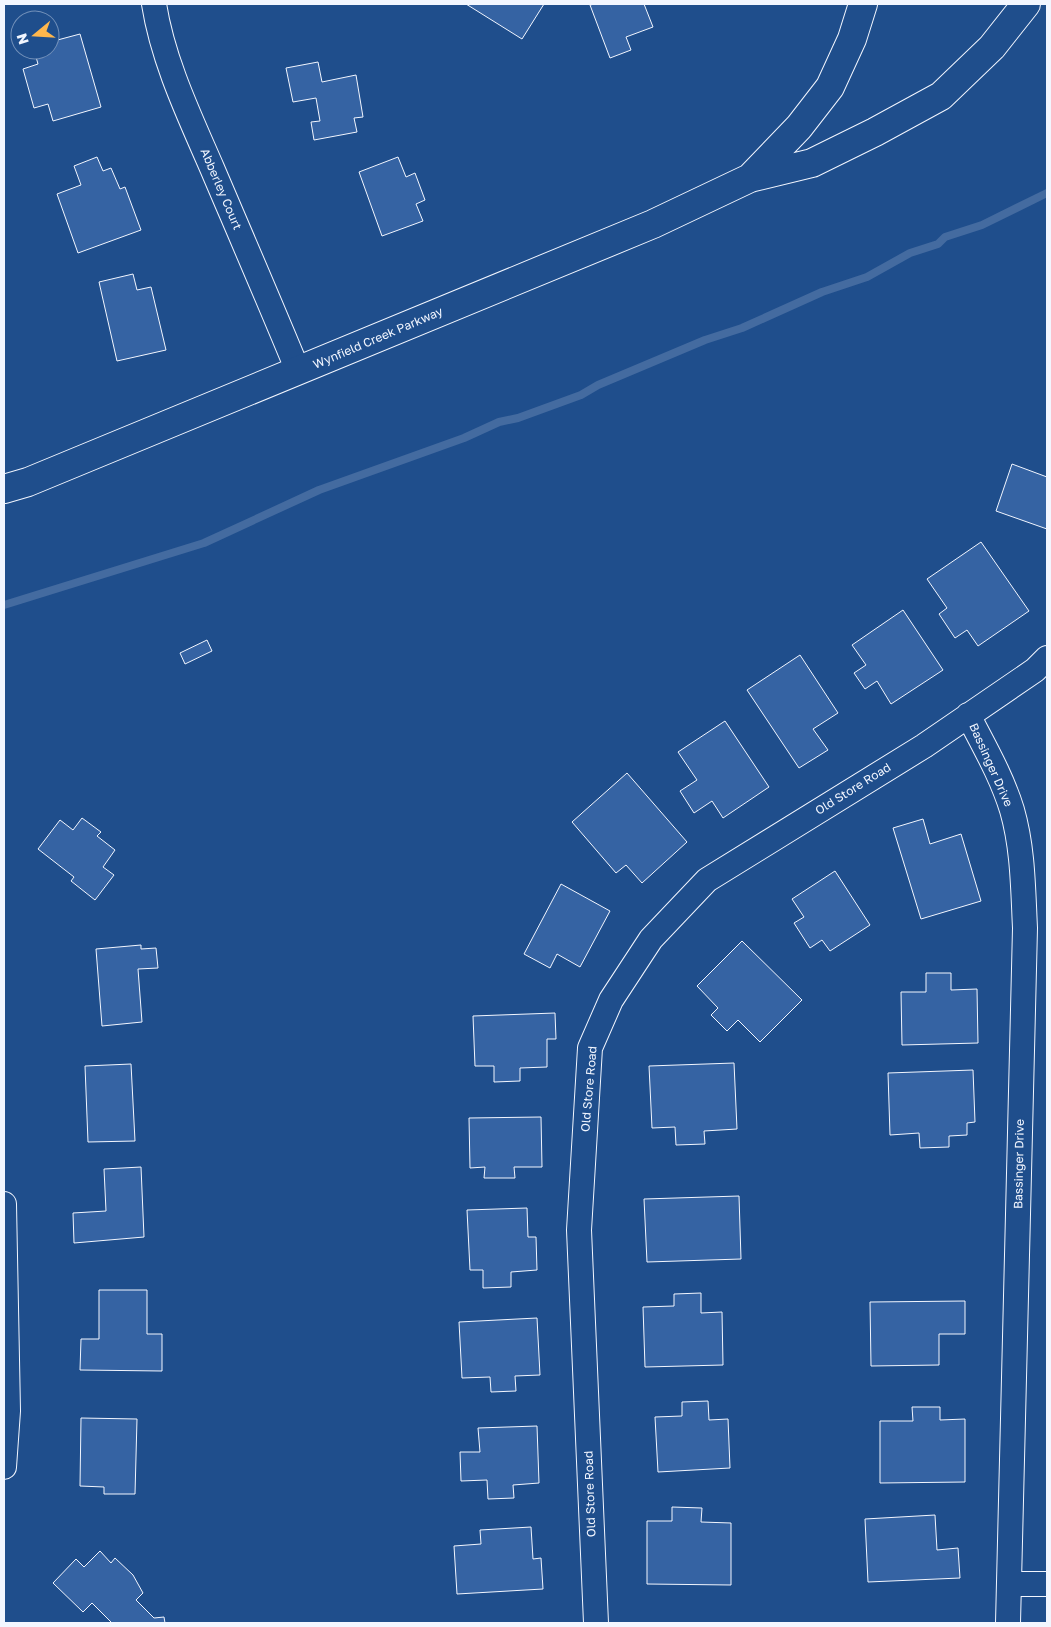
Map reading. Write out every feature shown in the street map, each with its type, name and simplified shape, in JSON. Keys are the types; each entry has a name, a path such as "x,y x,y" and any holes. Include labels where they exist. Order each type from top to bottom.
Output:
{"street":[{"name":"Abberley Court","path":"154,4 164,46 192,122 298,371"},
{"name":"Wynfield Creek Parkway","path":"750,178 799,128 830,87 852,39 863,4"},
{"name":"Wynfield Creek Parkway","path":"4,490 28,482 653,224 750,178 812,163 941,96 992,47 1026,4"},
{"name":"Old Store Road","path":"596,1623 579,1230 590,1048 611,1000 651,939 707,880 924,746 1035,670 1047,658"},
{"name":"Bassinger Drive","path":"968,715 993,764 1012,809 1022,859 1025,928 1008,1623"},
{"path":"4,1204 8,1411 4,1468"},
{"path":"1009,1584 1047,1584"}],"building":[{"path":"466,4 544,4 522,39"},
{"path":"644,4 653,27 626,37 631,50 610,58 590,5"},
{"path":"80,34 101,107 53,121 48,104 34,108 23,69 38,64 37,60 60,60 60,39"},
{"path":"318,62 322,82 356,75 363,117 354,118 357,132 314,140 311,122 320,121 316,98 293,102 286,68"},
{"path":"97,157 103,171 111,168 120,189 125,187 141,230 78,253 57,194 81,185 74,166"},
{"path":"398,157 406,177 415,173 425,200 416,204 423,221 382,236 359,172"},
{"path":"133,274 137,290 151,287 166,350 117,361 99,282"},
{"path":"1012,464 1047,477 1047,529 996,511"},
{"path":"981,542 1029,611 978,646 967,630 955,638 939,614 947,608 927,579"},
{"path":"903,610 943,670 891,704 877,681 865,689 854,673 866,665 852,645"},
{"path":"207,640 212,651 185,664 180,653"},
{"path":"800,655 838,713 813,729 828,750 799,768 747,690"},
{"path":"725,721 769,787 723,818 712,801 694,813 680,791 697,780 678,752"},
{"path":"627,773 687,842 642,883 626,865 616,873 572,822"},
{"path":"82,818 101,832 97,836 115,850 103,867 114,875 95,900 71,881 74,877 38,849 60,820 73,830"},
{"path":"923,819 930,844 961,834 981,901 921,919 893,828"},
{"path":"835,871 870,925 830,951 822,940 810,948 794,923 804,917 792,899"},
{"path":"561,884 610,911 580,967 557,954 550,968 524,954"},
{"path":"742,941 802,1000 760,1042 738,1020 727,1031 711,1015 718,1008 697,986"},
{"path":"141,945 141,949 156,948 158,968 138,969 142,1022 102,1026 96,949"},
{"path":"926,973 951,973 951,990 977,989 978,1043 902,1045 901,992 926,992"},
{"path":"555,1013 556,1039 547,1039 547,1067 520,1068 520,1081 494,1082 494,1066 475,1066 473,1016"},
{"path":"734,1063 737,1129 704,1131 705,1144 676,1145 675,1127 652,1128 649,1066"},
{"path":"131,1064 135,1141 88,1142 85,1066"},
{"path":"973,1070 975,1122 967,1123 967,1135 949,1136 949,1147 920,1148 919,1133 890,1135 888,1073"},
{"path":"541,1117 542,1167 514,1167 515,1178 484,1178 485,1167 470,1168 469,1118"},
{"path":"141,1167 144,1237 74,1243 73,1213 106,1211 104,1169"},
{"path":"739,1196 741,1259 647,1262 644,1199"},
{"path":"527,1208 528,1237 536,1237 537,1270 511,1272 511,1287 483,1288 483,1270 470,1270 467,1210"},
{"path":"99,1290 147,1290 147,1334 162,1334 162,1371 80,1370 81,1339 99,1339"},
{"path":"701,1293 701,1313 722,1312 723,1365 645,1367 643,1307 674,1306 674,1294"},
{"path":"965,1301 965,1334 939,1334 939,1365 871,1366 870,1302"},
{"path":"537,1318 540,1375 515,1376 516,1391 491,1392 490,1377 462,1378 459,1322"},
{"path":"708,1401 709,1420 728,1419 730,1468 658,1472 655,1417 682,1416 682,1402"},
{"path":"912,1407 940,1407 940,1420 965,1419 965,1482 880,1483 880,1421 913,1421"},
{"path":"81,1418 137,1419 135,1494 104,1494 104,1487 80,1486"},
{"path":"537,1426 539,1483 513,1485 514,1498 488,1499 487,1480 461,1481 460,1452 480,1452 478,1428"},
{"path":"672,1507 702,1508 701,1522 731,1523 731,1585 647,1584 647,1521 672,1521"},
{"path":"935,1515 937,1550 958,1548 960,1578 868,1582 865,1519"},
{"path":"531,1527 533,1559 541,1558 543,1589 457,1594 454,1546 481,1544 480,1530"},
{"path":"100,1551 111,1563 115,1558 133,1575 143,1593 136,1600 154,1618 164,1617 165,1623 112,1623 92,1603 83,1612 53,1583 76,1559 84,1567"}],"waterway":[{"path":"4,605 204,543 319,490 464,438 499,422 518,418 581,395 598,385 705,340 742,328 822,292 867,277 910,253 938,244 945,237 982,225 1047,193"}]}
